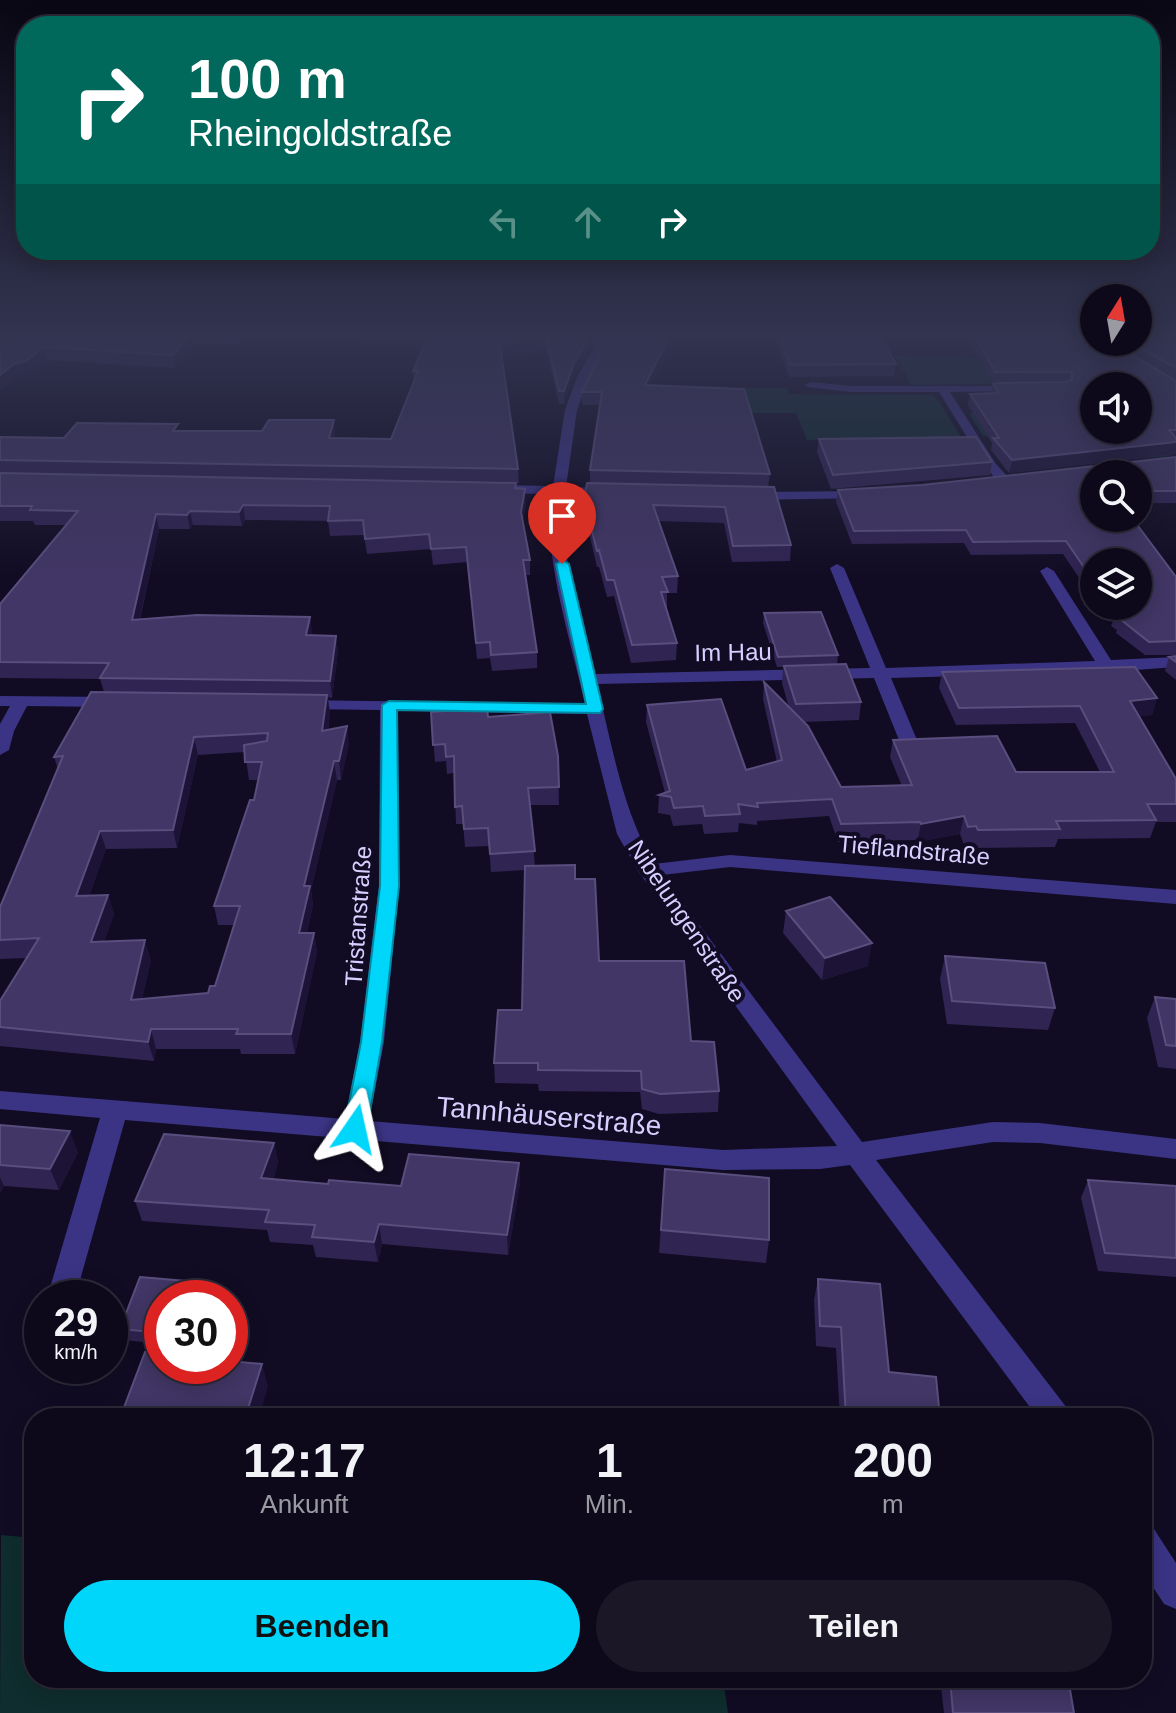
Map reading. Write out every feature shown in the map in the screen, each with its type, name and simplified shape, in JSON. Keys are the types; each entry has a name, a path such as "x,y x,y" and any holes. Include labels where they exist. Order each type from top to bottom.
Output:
{"street":[{"name":"Nibelungenstraße","path":"570,417 556,491 555,515 560,551 619,810 635,851 855,1155 1049,1408"},
{"path":"960,417 1002,480"},
{"path":"484,489 631,493"},
{"path":"734,495 873,494"},
{"path":"837,568 908,740"},
{"path":"1047,571 1107,667"},
{"name":"Im Hau","path":"587,679 1107,667 1176,662"},
{"path":"0,701 123,702"},
{"path":"0,750 5,731 21,701"},
{"path":"282,704 595,709"},
{"name":"Tristanstraße","path":"355,1129 372,1042 389,886 389,705"},
{"name":"Tieflandstraße","path":"648,871 693,863 730,861 1176,897"},
{"name":"Tannhäuserstraße","path":"0,1100 723,1160 790,1160 855,1155 993,1132 1040,1133 1176,1149"},
{"path":"66,1280 115,1110"},
{"path":"1152,1556 1176,1592"}],"green space":[{"path":"798,417 949,417 969,450 873,439 807,440"},
{"path":"971,417 1080,417 1080,435 983,436"},
{"path":"1152,437 1170,456 1119,460 1105,460 1092,444 1152,444"},
{"path":"1,1535 24,1537 24,1688 724,1688 728,1713 0,1713"}],"building":[{"path":"400,417 510,417 518,469 0,460 0,437 64,438 77,423 178,424 173,431 262,431 269,420 334,420 329,438 391,439"},
{"path":"598,417 753,417 770,474 590,470"},
{"path":"985,417 1080,417 1080,444 1152,444 1152,417 1176,417 1176,430 1169,430 1176,442 1012,460 993,438 999,438"},
{"path":"976,437 992,462 833,475 819,439"},
{"path":"1176,457 1176,491 1152,491 1152,460 1149,460"},
{"path":"1080,468 1080,532 1142,532 1176,577 1176,641 1149,642 1121,620 1152,620 1152,548 1080,548 1080,562 1066,541 973,542 966,530 854,531 838,490 922,485"},
{"path":"0,473 516,483 515,488 525,489 521,512 530,560 523,560 537,652 491,655 490,642 476,643 466,547 431,549 429,534 365,539 363,520 328,521 330,506 243,505 239,512 156,514 132,620 197,615 310,617 306,635 336,636 330,681 100,678 109,663 0,662 0,604 78,511 0,506"},
{"path":"587,483 774,487 791,545 733,546 725,507 653,505 678,576 662,577 668,592 661,592 677,643 632,645 614,580 607,580 597,551 584,500"},
{"path":"821,612 838,655 778,657 764,613"},
{"path":"846,664 861,702 796,704 784,666"},
{"path":"1135,667 1157,698 1130,701 1176,779 1176,804 1147,804 1156,820 1056,821 1060,829 978,830 976,826 968,827 964,816 921,824 841,824 832,799 757,803 758,807 738,804 740,814 705,816 703,806 674,808 671,797 659,795 670,791 647,705 721,699 746,770 782,760 764,682 808,726 841,787 912,785 893,740 997,736 1016,772 1114,772 1080,706 959,708 942,672"},
{"path":"91,692 327,695 322,731 347,726 339,761 334,761 304,886 310,886 299,933 314,933 291,1034 236,1034 238,1029 151,1029 148,1042 0,1027 0,1001 39,938 0,940 0,907 63,756 54,757","holes":["268,733 267,741 244,745 245,762 262,762 254,800 250,800 214,906 240,906 215,986 210,986 208,993 131,1000 145,940 91,942 108,895 76,896 100,831 173,830 194,737"]},
{"path":"487,708 488,717 550,712 558,756 559,787 528,788 535,851 490,854 488,828 464,829 462,806 455,807 454,756 446,757 445,744 433,745 431,712"},
{"path":"575,865 575,879 595,879 599,961 684,961 691,1041 714,1042 719,1091 660,1094 642,1089 641,1071 538,1070 538,1063 494,1063 498,1010 522,1010 525,866"},
{"path":"830,897 872,943 825,958 786,911"},
{"path":"945,956 1045,963 1055,1008 952,1001"},
{"path":"1155,997 1176,999 1176,1046 1166,1045"},
{"path":"0,1125 70,1131 50,1169 0,1165"},
{"path":"164,1134 274,1143 261,1178 328,1184 329,1180 401,1186 409,1154 519,1163 507,1235 379,1224 374,1242 312,1237 315,1225 265,1222 269,1210 135,1201"},
{"path":"665,1169 769,1178 769,1240 661,1230"},
{"path":"1088,1180 1176,1186 1176,1258 1105,1253"},
{"path":"140,1277 174,1280 144,1280 144,1331 128,1330 128,1308"},
{"path":"818,1279 880,1284 889,1372 936,1377 939,1408 845,1408 841,1327 820,1326"},
{"path":"144,1355 144,1384 248,1384 248,1363 262,1364 248,1408 124,1408"},
{"path":"951,1688 1070,1688 1074,1713 953,1713"}],"route":[{"path":"355,1129 372,1042 389,886 389,705 595,709 562,564"}]}
